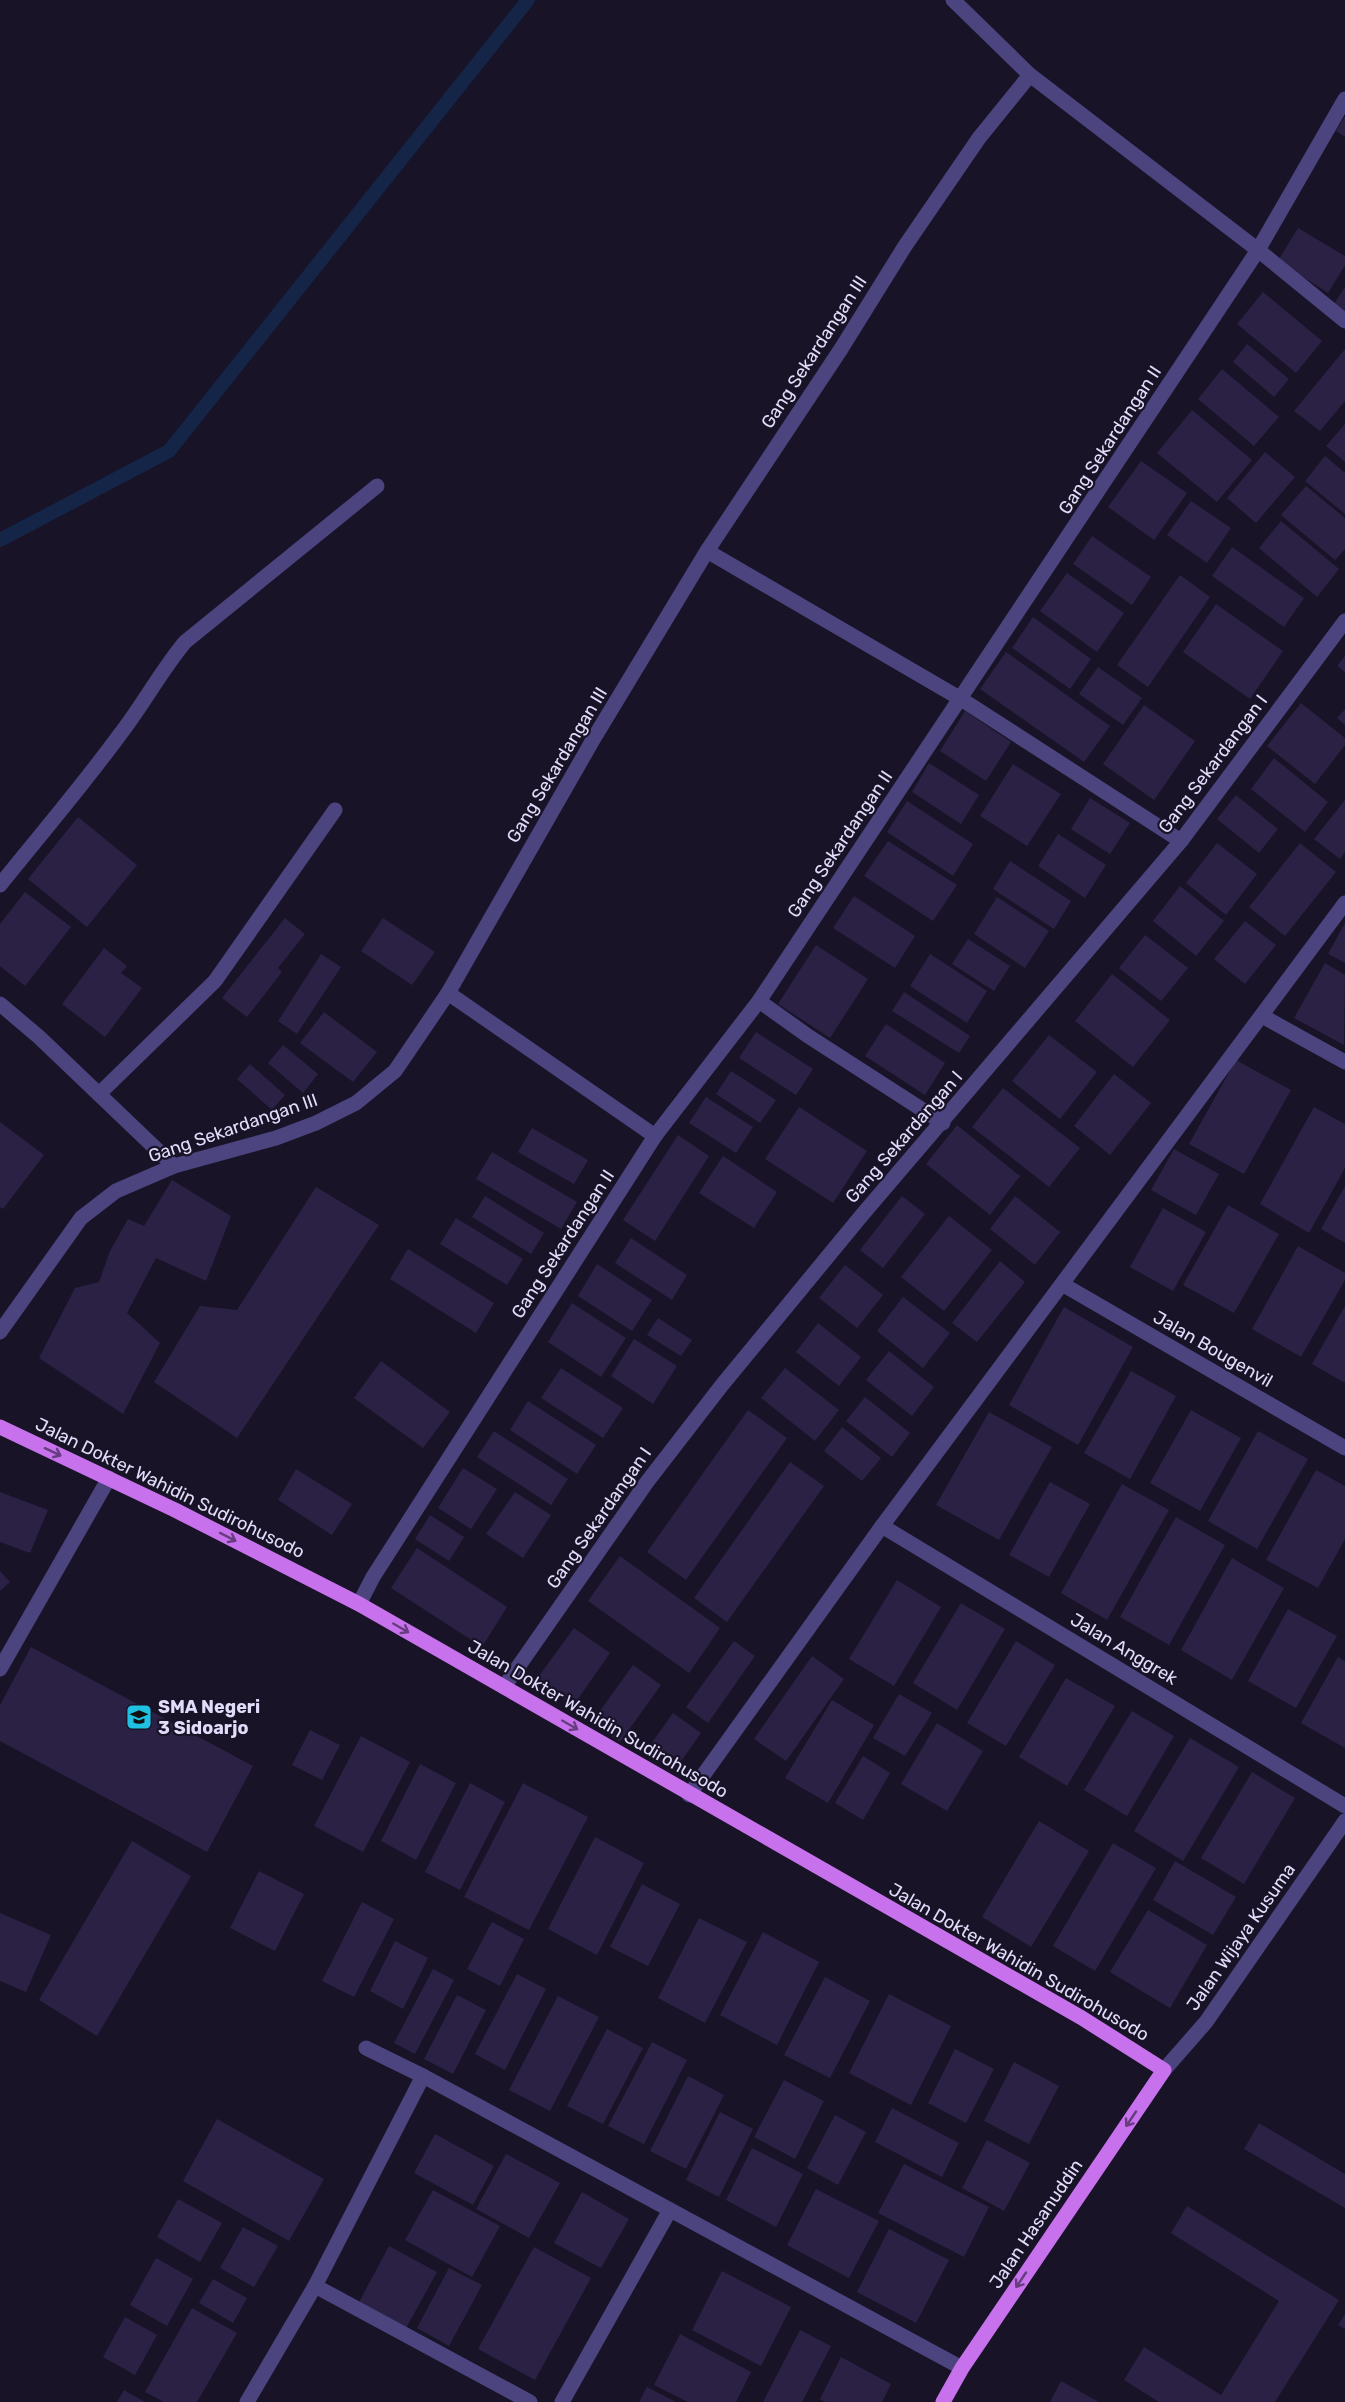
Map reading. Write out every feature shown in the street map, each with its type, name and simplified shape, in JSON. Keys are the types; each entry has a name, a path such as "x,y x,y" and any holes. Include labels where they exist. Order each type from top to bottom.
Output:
{"main road":[{"name":"Jalan Dokter Wahidin Sudirohusodo","path":"0,1427 109,1478 359,1604 1071,2012 1164,2070"},
{"name":"Jalan Hasanuddin","path":"944,2402 962,2368 1164,2070"}],"street":[{"path":"953,0 1030,75 1258,250 1345,321"},
{"name":"Gang Sekardangan III","path":"0,1332 81,1218 116,1191 174,1166 276,1138 316,1123 357,1103 395,1071 448,993 594,738 707,551 841,349 905,246 979,138 1030,75"},
{"name":"Gang Sekardangan II","path":"359,1604 373,1577 655,1136 759,1001 1258,250 1345,99"},
{"path":"0,885 97,765 185,642 377,486"},
{"path":"707,551 961,699 1181,841"},
{"name":"Gang Sekardangan I","path":"504,1687 647,1482 722,1385 862,1215 943,1123 1181,841 1345,621"},
{"path":"99,1094 215,981 334,810"},
{"path":"689,1795 882,1526 1345,903"},
{"path":"448,993 655,1136"},
{"path":"759,1001 808,1036 943,1123"},
{"path":"0,1004 174,1166"},
{"path":"1263,1016 1345,1062"},
{"name":"Jalan Bougenvil","path":"1062,1284 1345,1448"},
{"path":"0,1669 109,1478"},
{"name":"Jalan Anggrek","path":"882,1526 1345,1806"},
{"name":"Jalan Wijaya Kusuma","path":"1164,2070 1206,2022 1345,1821"},
{"path":"366,2048 423,2076 962,2368"},
{"path":"247,2402 315,2286 423,2076"},
{"path":"562,2402 670,2210"},
{"path":"315,2286 530,2402"}],"building":[{"path":"1345,116 1345,137 1336,131"},
{"path":"1298,228 1345,256 1345,265 1328,293 1278,261"},
{"path":"1345,287 1345,315 1332,307"},
{"path":"1263,292 1322,341 1296,373 1237,324"},
{"path":"1247,344 1289,379 1274,397 1233,362"},
{"path":"1345,349 1345,401 1320,431 1294,411"},
{"path":"1222,369 1279,417 1254,446 1198,399"},
{"path":"1192,410 1252,460 1217,502 1157,453"},
{"path":"1345,424 1345,462 1326,446"},
{"path":"1265,452 1295,477 1256,523 1227,498"},
{"path":"1325,456 1345,473 1345,514 1305,481"},
{"path":"1141,461 1187,493 1154,540 1108,507"},
{"path":"1306,486 1345,518 1345,549 1335,560 1281,515"},
{"path":"1191,501 1231,528 1207,563 1167,535"},
{"path":"1281,521 1339,569 1317,597 1259,548"},
{"path":"1092,536 1151,577 1132,605 1073,564"},
{"path":"1232,547 1304,598 1284,627 1212,576"},
{"path":"1067,573 1124,613 1097,652 1040,611"},
{"path":"1180,575 1210,597 1148,687 1117,665"},
{"path":"1216,604 1283,651 1250,699 1183,652"},
{"path":"1033,617 1091,659 1070,689 1012,648"},
{"path":"1006,652 1110,726 1084,762 980,689"},
{"path":"1345,656 1345,672 1337,666"},
{"path":"1098,667 1142,698 1123,725 1079,694"},
{"path":"1301,703 1345,738 1345,745 1315,784 1267,746"},
{"path":"1144,705 1195,741 1154,800 1103,764"},
{"path":"1345,709 1345,725 1337,718"},
{"path":"965,711 1011,742 986,781 940,751"},
{"path":"1274,758 1328,802 1305,832 1251,789"},
{"path":"929,763 979,795 961,824 912,792"},
{"path":"1013,764 1061,794 1027,846 980,816"},
{"path":"1236,795 1278,829 1259,853 1217,819"},
{"path":"1090,798 1130,823 1110,854 1071,829"},
{"path":"1345,800 1345,852 1340,859 1314,839"},
{"path":"907,801 973,844 953,876 887,832"},
{"path":"78,817 137,865 87,927 28,879"},
{"path":"1058,834 1106,865 1085,898 1038,866"},
{"path":"888,841 957,885 933,921 864,876"},
{"path":"1217,843 1257,874 1226,915 1186,883"},
{"path":"1300,843 1336,872 1285,936 1249,907"},
{"path":"1010,861 1071,901 1054,929 993,889"},
{"path":"1180,886 1224,921 1196,956 1153,921"},
{"path":"25,892 71,927 25,986 0,966 0,924"},
{"path":"854,896 915,936 895,968 833,928"},
{"path":"997,897 1049,931 1025,968 974,934"},
{"path":"285,918 305,934 278,968 282,972 247,1017 222,998"},
{"path":"383,918 435,952 412,985 361,951"},
{"path":"1245,921 1276,945 1245,984 1214,959"},
{"path":"1345,923 1345,963 1328,954"},
{"path":"1145,935 1188,968 1161,1001 1119,968"},
{"path":"968,939 1010,966 994,991 952,964"},
{"path":"816,945 868,979 830,1038 778,1004"},
{"path":"104,948 127,966 121,973 142,988 105,1037 62,1004"},
{"path":"321,954 341,967 297,1034 278,1021"},
{"path":"930,954 987,991 967,1023 910,986"},
{"path":"1325,963 1345,975 1344,1045 1294,1018"},
{"path":"1112,974 1170,1020 1133,1067 1075,1021"},
{"path":"904,992 970,1036 959,1053 892,1011"},
{"path":"324,1012 377,1052 353,1082 300,1043"},
{"path":"886,1024 945,1063 925,1095 865,1056"},
{"path":"756,1032 813,1069 796,1095 739,1058"},
{"path":"1049,1035 1097,1072 1060,1119 1012,1081"},
{"path":"283,1045 318,1074 303,1093 268,1063"},
{"path":"1236,1060 1291,1090 1244,1174 1189,1144"},
{"path":"250,1064 285,1095 272,1110 237,1079"},
{"path":"731,1071 776,1100 760,1123 716,1094"},
{"path":"1114,1074 1151,1103 1110,1155 1074,1126"},
{"path":"1003,1088 1080,1148 1049,1187 972,1127"},
{"path":"706,1097 753,1127 736,1153 689,1123"},
{"path":"799,1107 867,1151 833,1203 765,1159"},
{"path":"1314,1107 1345,1124 1345,1168 1309,1233 1260,1204"},
{"path":"0,1122 44,1155 3,1209 0,1207"},
{"path":"957,1125 1020,1176 990,1215 926,1164"},
{"path":"532,1128 588,1160 574,1184 518,1152"},
{"path":"678,1135 709,1156 655,1241 623,1220"},
{"path":"1174,1149 1219,1174 1196,1215 1151,1190"},
{"path":"492,1152 577,1202 561,1229 476,1179"},
{"path":"723,1156 777,1192 754,1228 699,1193"},
{"path":"172,1180 231,1216 206,1281 156,1258 127,1313 160,1343 123,1414 39,1358 75,1288 99,1282 110,1251 128,1219 144,1226"},
{"path":"1345,1186 1345,1243 1321,1229"},
{"path":"316,1187 379,1225 237,1438 154,1382 200,1306 237,1310"},
{"path":"485,1196 544,1233 531,1254 472,1217"},
{"path":"902,1196 925,1214 883,1268 860,1250"},
{"path":"1015,1196 1060,1232 1035,1265 990,1229"},
{"path":"1228,1205 1279,1234 1234,1313 1183,1285"},
{"path":"1163,1208 1206,1232 1173,1291 1130,1267"},
{"path":"949,1216 992,1250 944,1311 901,1277"},
{"path":"456,1218 523,1259 507,1285 440,1244"},
{"path":"631,1238 687,1275 672,1300 615,1263"},
{"path":"1298,1246 1345,1273 1345,1280 1301,1357 1252,1329"},
{"path":"408,1249 494,1303 476,1333 390,1279"},
{"path":"1000,1261 1025,1282 977,1342 952,1323"},
{"path":"597,1264 652,1300 632,1331 578,1296"},
{"path":"845,1265 883,1295 857,1328 819,1298"},
{"path":"903,1297 950,1333 923,1368 877,1331"},
{"path":"572,1303 626,1338 601,1377 548,1342"},
{"path":"1345,1306 1345,1383 1312,1364"},
{"path":"1064,1307 1133,1347 1078,1445 1009,1405"},
{"path":"658,1318 692,1340 681,1356 647,1335"},
{"path":"818,1323 861,1357 839,1386 796,1352"},
{"path":"634,1339 677,1366 653,1404 611,1376"},
{"path":"889,1351 934,1387 912,1416 866,1380"},
{"path":"381,1361 450,1412 423,1448 354,1398"},
{"path":"561,1368 623,1408 603,1438 541,1398"},
{"path":"785,1368 839,1410 815,1441 761,1398"},
{"path":"1131,1371 1176,1396 1130,1479 1084,1453"},
{"path":"865,1397 910,1433 892,1457 846,1421"},
{"path":"528,1401 596,1445 577,1474 510,1430"},
{"path":"748,1410 787,1438 686,1580 647,1552"},
{"path":"1191,1410 1241,1438 1200,1511 1150,1483"},
{"path":"989,1412 1052,1447 999,1540 936,1505"},
{"path":"842,1427 881,1458 862,1481 824,1451"},
{"path":"494,1431 568,1479 551,1505 477,1457"},
{"path":"1258,1431 1308,1459 1257,1549 1208,1521"},
{"path":"790,1462 824,1486 727,1622 694,1598"},
{"path":"463,1468 497,1489 471,1529 438,1508"},
{"path":"296,1469 352,1504 332,1535 278,1500"},
{"path":"1316,1470 1345,1486 1345,1539 1318,1588 1266,1560"},
{"path":"1050,1482 1090,1504 1049,1577 1009,1555"},
{"path":"1122,1484 1169,1510 1107,1620 1061,1593"},
{"path":"0,1492 48,1510 30,1553 0,1542"},
{"path":"515,1492 551,1515 523,1558 486,1534"},
{"path":"430,1515 464,1537 449,1561 415,1539"},
{"path":"1176,1517 1225,1545 1169,1645 1120,1617"},
{"path":"417,1548 507,1607 482,1647 391,1588"},
{"path":"620,1556 720,1628 689,1673 588,1601"},
{"path":"1232,1558 1284,1588 1232,1680 1181,1650"},
{"path":"0,1571 10,1582 0,1591"},
{"path":"897,1580 941,1607 894,1686 849,1659"},
{"path":"961,1603 1005,1629 957,1710 913,1683"},
{"path":"1288,1609 1337,1636 1296,1708 1248,1681"},
{"path":"574,1628 610,1653 573,1706 536,1680"},
{"path":"734,1641 755,1656 708,1723 686,1707"},
{"path":"1016,1641 1055,1665 1006,1746 967,1723"},
{"path":"31,1647 253,1766 207,1852 0,1741 0,1705"},
{"path":"812,1656 844,1679 786,1761 754,1739"},
{"path":"1338,1657 1345,1661 1345,1748 1301,1723"},
{"path":"633,1665 661,1685 620,1742 592,1722"},
{"path":"1066,1678 1115,1706 1067,1786 1019,1757"},
{"path":"899,1694 932,1713 905,1756 873,1738"},
{"path":"832,1700 874,1725 828,1803 785,1778"},
{"path":"1132,1711 1174,1736 1127,1816 1084,1790"},
{"path":"673,1713 701,1733 674,1771 646,1751"},
{"path":"937,1723 983,1751 947,1811 901,1784"},
{"path":"310,1730 340,1745 322,1780 292,1765"},
{"path":"361,1736 410,1762 363,1852 314,1826"},
{"path":"1190,1738 1239,1767 1183,1861 1134,1831"},
{"path":"863,1756 890,1773 863,1820 835,1803"},
{"path":"420,1764 456,1783 416,1860 381,1841"},
{"path":"1252,1772 1295,1798 1244,1884 1201,1858"},
{"path":"470,1783 505,1802 460,1890 425,1872"},
{"path":"523,1783 588,1817 529,1930 464,1897"},
{"path":"1039,1821 1089,1851 1031,1947 982,1917"},
{"path":"595,1837 644,1863 597,1955 548,1929"},
{"path":"132,1841 191,1876 97,2036 39,2000"},
{"path":"1113,1843 1156,1868 1095,1971 1053,1946"},
{"path":"1175,1861 1236,1897 1213,1935 1153,1900"},
{"path":"259,1871 304,1894 275,1951 230,1928"},
{"path":"642,1884 680,1904 648,1966 610,1947"},
{"path":"362,1902 394,1919 354,1997 322,1981"},
{"path":"1148,1910 1207,1945 1170,2008 1110,1972"},
{"path":"0,1913 51,1935 26,1992 0,1981"},
{"path":"699,1918 747,1942 705,2023 658,1998"},
{"path":"492,1922 524,1939 500,1986 467,1969"},
{"path":"763,1932 819,1962 777,2045 720,2015"},
{"path":"395,1941 428,1958 403,2009 370,1991"},
{"path":"433,1969 454,1980 415,2054 394,2043"},
{"path":"517,1974 546,1989 505,2070 475,2054"},
{"path":"825,1977 870,2001 830,2078 784,2055"},
{"path":"889,1994 951,2026 911,2105 849,2073"},
{"path":"457,1995 486,2010 453,2074 424,2059"},
{"path":"558,1996 599,2017 550,2111 509,2090"},
{"path":"607,2029 643,2048 603,2124 567,2106"},
{"path":"652,2042 687,2060 644,2144 608,2126"},
{"path":"955,2049 994,2069 966,2123 928,2103"},
{"path":"1014,2062 1059,2086 1029,2144 984,2121"},
{"path":"688,2076 724,2095 686,2169 650,2151"},
{"path":"784,2080 824,2101 795,2159 754,2137"},
{"path":"892,2108 959,2143 942,2177 875,2142"},
{"path":"720,2112 753,2129 719,2197 686,2180"},
{"path":"835,2115 866,2132 838,2185 807,2168"},
{"path":"217,2119 324,2179 289,2241 183,2181"},
{"path":"1259,2123 1345,2174 1345,2208 1244,2149"},
{"path":"435,2134 494,2166 473,2205 414,2173"},
{"path":"987,2140 1030,2163 1004,2211 962,2188"},
{"path":"752,2148 803,2174 776,2227 726,2200"},
{"path":"506,2154 560,2183 529,2238 476,2209"},
{"path":"904,2164 989,2207 964,2257 878,2213"},
{"path":"816,2189 879,2221 849,2278 787,2245"},
{"path":"433,2190 500,2226 472,2277 405,2240"},
{"path":"582,2192 629,2219 601,2268 554,2243"},
{"path":"178,2199 222,2223 200,2262 157,2237"},
{"path":"1187,2206 1339,2300 1275,2402 1159,2402 1124,2380 1144,2347 1221,2395 1279,2301 1171,2233"},
{"path":"243,2227 278,2246 254,2287 220,2268"},
{"path":"889,2229 949,2260 916,2323 857,2292"},
{"path":"389,2246 437,2272 405,2330 358,2304"},
{"path":"534,2247 591,2278 535,2380 478,2349"},
{"path":"156,2258 193,2279 167,2326 130,2305"},
{"path":"449,2268 482,2285 449,2346 417,2328"},
{"path":"722,2271 791,2307 761,2366 692,2330"},
{"path":"213,2279 247,2298 233,2323 199,2303"},
{"path":"192,2308 237,2333 197,2402 164,2402 145,2392"},
{"path":"1345,2314 1345,2329 1338,2325"},
{"path":"125,2317 157,2335 135,2375 103,2357"},
{"path":"800,2330 831,2346 802,2402 763,2402"},
{"path":"680,2334 751,2372 736,2402 688,2402 654,2385"},
{"path":"841,2357 891,2384 882,2402 825,2402 820,2399"},
{"path":"1061,2381 1099,2402 1050,2402"},
{"path":"647,2387 676,2402 639,2402"},
{"path":"124,2390 145,2402 117,2402"}],"waterway":[{"path":"0,540 169,451 528,0"}],"place":[{"name":"SMA Negeri 3 Sidoarjo","path":"139,1717"}]}
